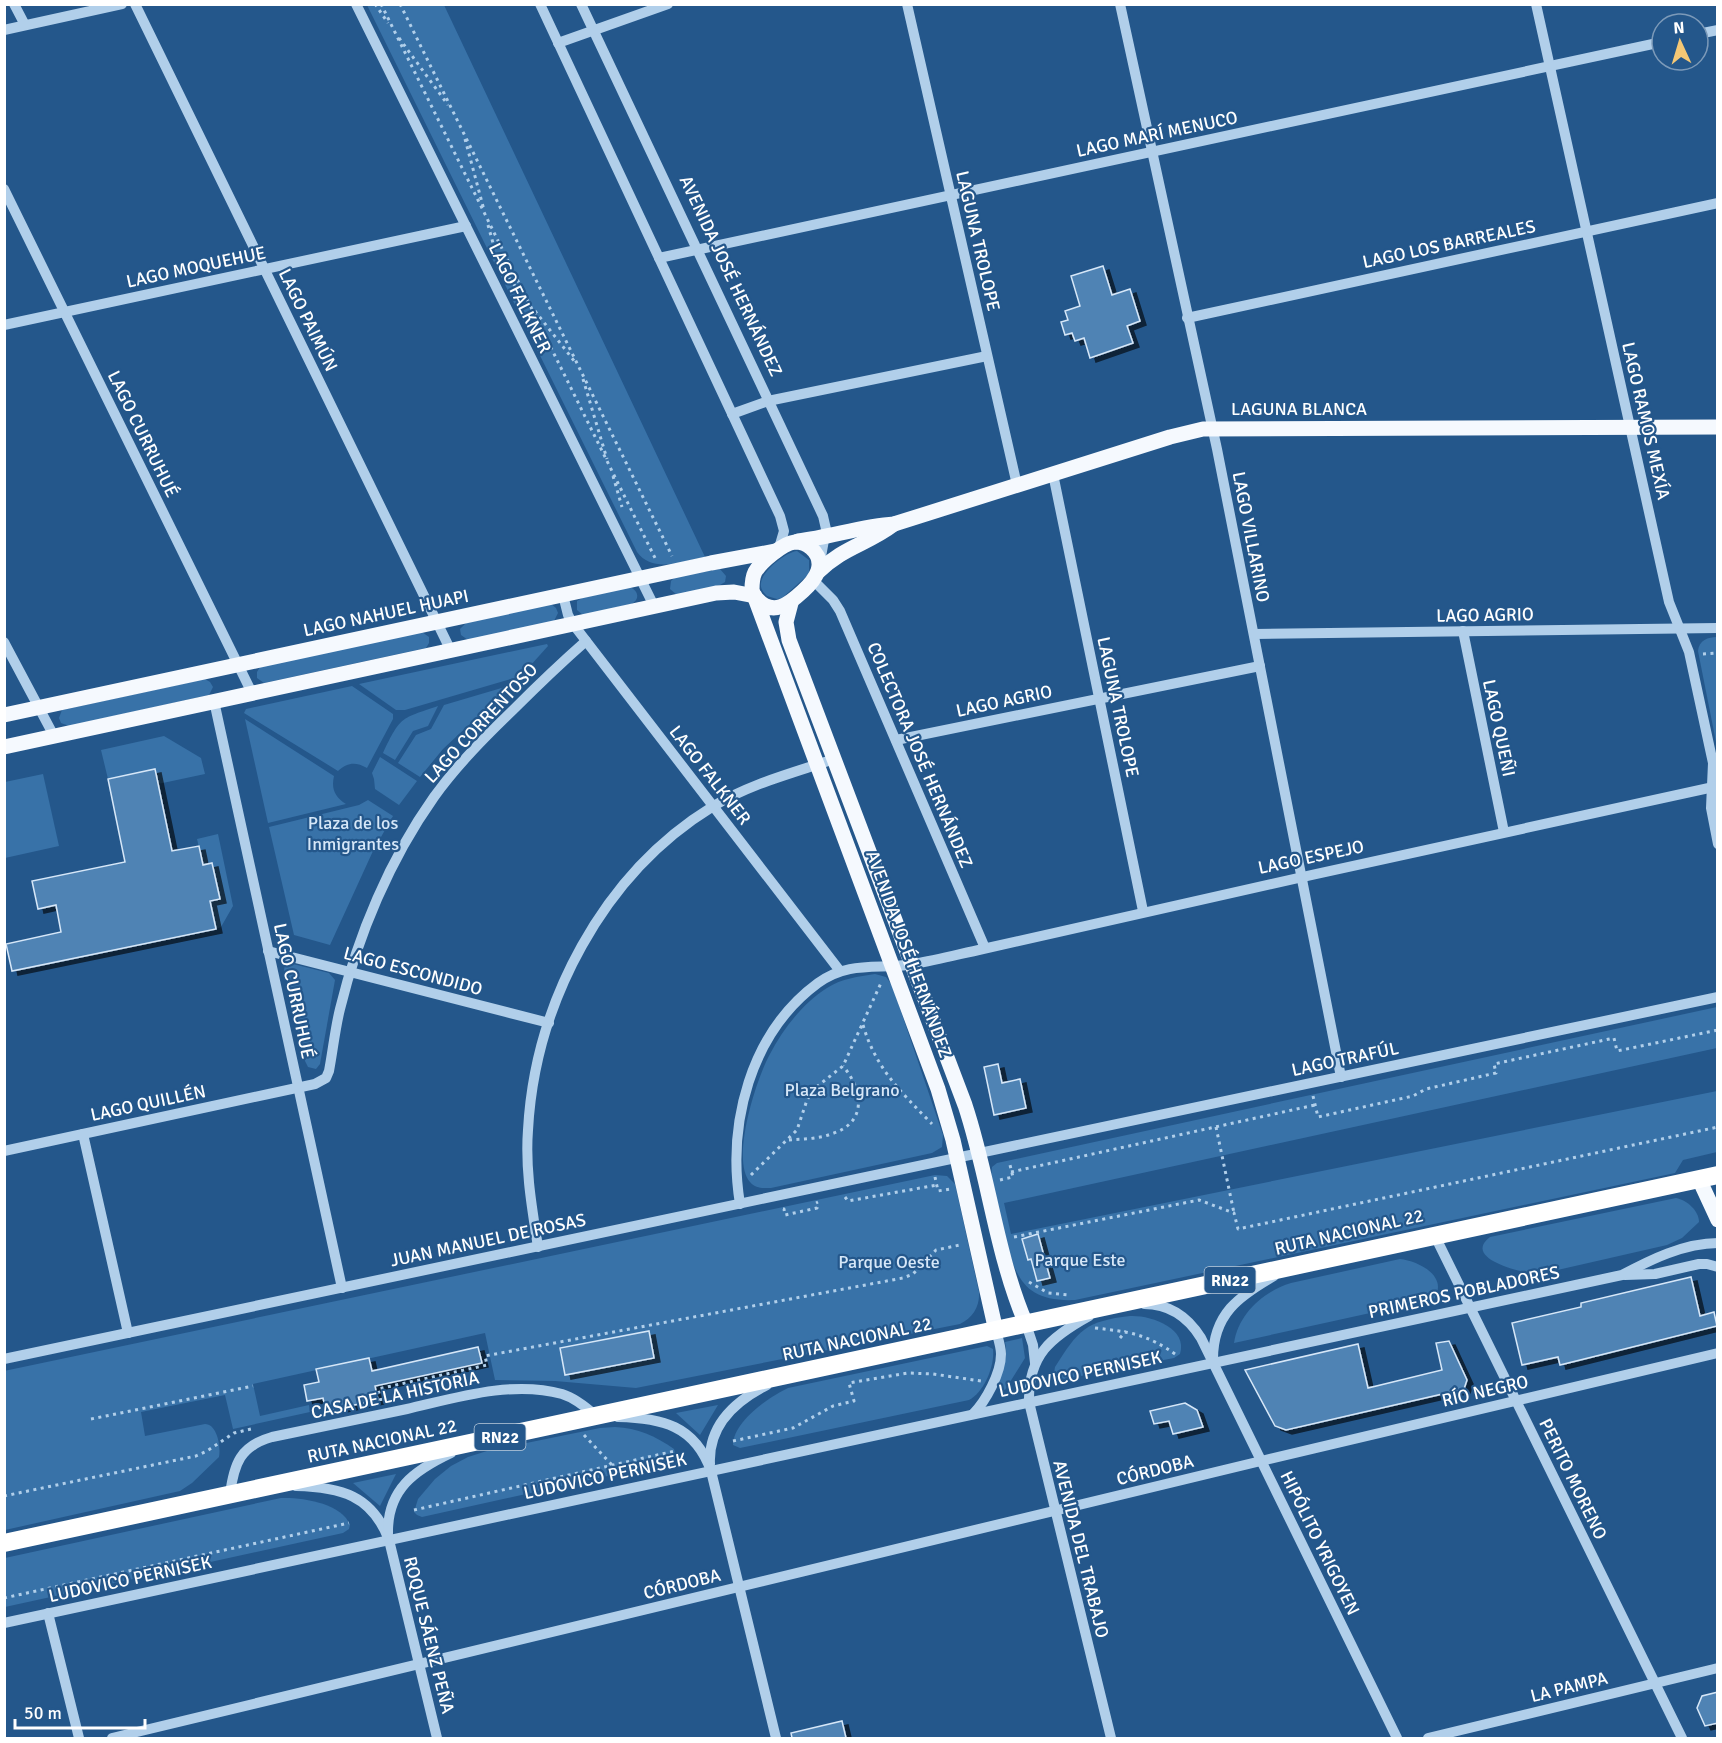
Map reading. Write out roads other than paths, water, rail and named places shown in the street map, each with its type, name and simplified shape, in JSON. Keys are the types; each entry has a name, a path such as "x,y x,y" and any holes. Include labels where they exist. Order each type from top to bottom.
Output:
{"highway":[{"name":"RUTA NACIONAL 22","path":"4,1543 1718,1174"}],"main road":[{"name":"LAGUNA BLANCA","path":"783,547 869,526 894,524 1170,437 1212,428 1718,427"},
{"name":"LAGUNA BLANCA","path":"817,573 840,553 875,537 894,524"},
{"path":"806,544 814,551 817,573 791,603 782,607 773,608 764,605 756,597 752,584 754,575 783,547 806,544"},
{"name":"LAGO NAHUEL HUAPI","path":"4,715 783,547"},
{"path":"4,747 723,592 756,597"},
{"name":"AVENIDA JOSÉ HERNÁNDEZ","path":"756,597 938,1089 957,1158 996,1331"},
{"name":"AVENIDA JOSÉ HERNÁNDEZ","path":"791,603 786,622 787,633 965,1105 979,1154 1006,1273 1026,1324"},
{"path":"1699,1179 1718,1220"}],"street":[{"path":"14,4 25,26"},
{"path":"4,30 122,4"},
{"name":"LAGO PAIMÚN","path":"135,4 451,651"},
{"name":"LAGO FALKNER","path":"356,4 654,606"},
{"path":"540,4 782,521 783,547"},
{"name":"AVENIDA JOSÉ HERNÁNDEZ","path":"581,4 823,516 826,529 817,573"},
{"path":"558,43 668,4"},
{"name":"LAGUNA TROLOPE","path":"907,4 1017,486"},
{"name":"LAGO VILLARINO","path":"1120,4 1212,428 1341,1077"},
{"name":"LAGO RAMOS MEXÍA","path":"1536,4 1669,602 1689,652 1713,763 1715,786 1711,808 1718,844"},
{"name":"LAGO MARÍ MENUCO","path":"659,258 1650,45"},
{"name":"LAGO CURRUHUÉ","path":"4,189 252,693"},
{"name":"LAGO LOS BARREALES","path":"1187,318 1718,203"},
{"name":"LAGO MOQUEHUE","path":"4,325 466,226"},
{"path":"732,414 768,400 987,356"},
{"name":"LAGUNA TROLOPE","path":"1053,474 1143,911"},
{"name":"COLECTORA JOSÉ HERNÁNDEZ","path":"817,573 840,612 985,948"},
{"name":"LAGO FALKNER","path":"563,595 573,624 840,971"},
{"name":"LAGO AGRIO","path":"1254,634 1718,628"},
{"name":"LAGO QUEÑI","path":"1463,632 1504,832"},
{"name":"LAGO CORRENTOSO","path":"298,1088 320,1083 328,1075 340,1007 367,927 396,860 434,797 499,723 586,641"},
{"path":"4,642 54,736"},
{"name":"LAGO AGRIO","path":"896,740 1260,666"},
{"name":"LAGO CURRUHUÉ","path":"214,701 342,1288"},
{"path":"538,1247 528,1179 527,1132 533,1086 549,1023 571,967 590,931 616,894 648,858 680,829 713,806 750,788 834,759"},
{"name":"LAGO ESPEJO","path":"840,971 861,966 912,964 1715,786"},
{"name":"LAGO ESCONDIDO","path":"268,951 549,1023"},
{"path":"740,1204 736,1171 736,1141 742,1104 757,1061 768,1039 791,1007 818,983 840,971"},
{"name":"LAGO TRAFÚL","path":"979,1154 1718,997"},
{"name":"LAGO QUILLÉN","path":"4,1151 298,1088"},
{"path":"83,1134 128,1333"},
{"name":"JUAN MANUEL DE ROSAS","path":"4,1359 979,1154"},
{"name":"PERITO MORENO","path":"1434,1234 1682,1738"},
{"name":"PRIMEROS POBLADORES","path":"1213,1363 1622,1275 1664,1256 1701,1245 1718,1243"},
{"path":"1622,1275 1663,1273 1699,1264 1718,1267"},
{"path":"1213,1363 1216,1334 1231,1306 1249,1290 1288,1268"},
{"name":"HIPÓLITO YRIGOYEN","path":"1110,1306 1156,1305 1176,1312 1192,1326 1213,1363 1397,1738"},
{"name":"AVENIDA DEL TRABAJO","path":"1110,1306 1058,1334 1047,1346 1035,1366 1029,1388 1029,1402 1111,1738"},
{"name":"AVENIDA DEL TRABAJO","path":"1026,1324 1034,1351 1035,1366"},
{"path":"973,1414 986,1398 999,1365 1001,1351 996,1331"},
{"name":"RÍO NEGRO","path":"1261,1461 1718,1353"},
{"name":"LUDOVICO PERNISEK","path":"4,1623 1213,1363"},
{"path":"711,1471 710,1451 713,1439 729,1411 749,1394 786,1376"},
{"name":"CASA DE LA HISTORIA","path":"230,1494 236,1464 244,1452 257,1443 272,1437 454,1398 500,1391 554,1392 574,1399 596,1416"},
{"path":"596,1416 644,1418 669,1424 696,1443 706,1458 776,1738"},
{"path":"389,1540 393,1503 403,1486 417,1471 428,1464 471,1443"},
{"name":"CÓRDOBA","path":"112,1738 1261,1461"},
{"path":"272,1486 321,1487 347,1494 373,1512 381,1522 389,1540"},
{"name":"ROQUE SÁENZ PEÑA","path":"389,1540 437,1738"},
{"path":"48,1613 78,1738"},
{"name":"LA PAMPA","path":"1428,1738 1718,1668"}],"park label":[{"name":"Plaza de los Inmigrantes","path":"353,833"},
{"name":"Plaza Belgrano","path":"842,1090"},
{"name":"Parque Este","path":"1080,1260"},
{"name":"Parque Oeste","path":"889,1262"}]}
